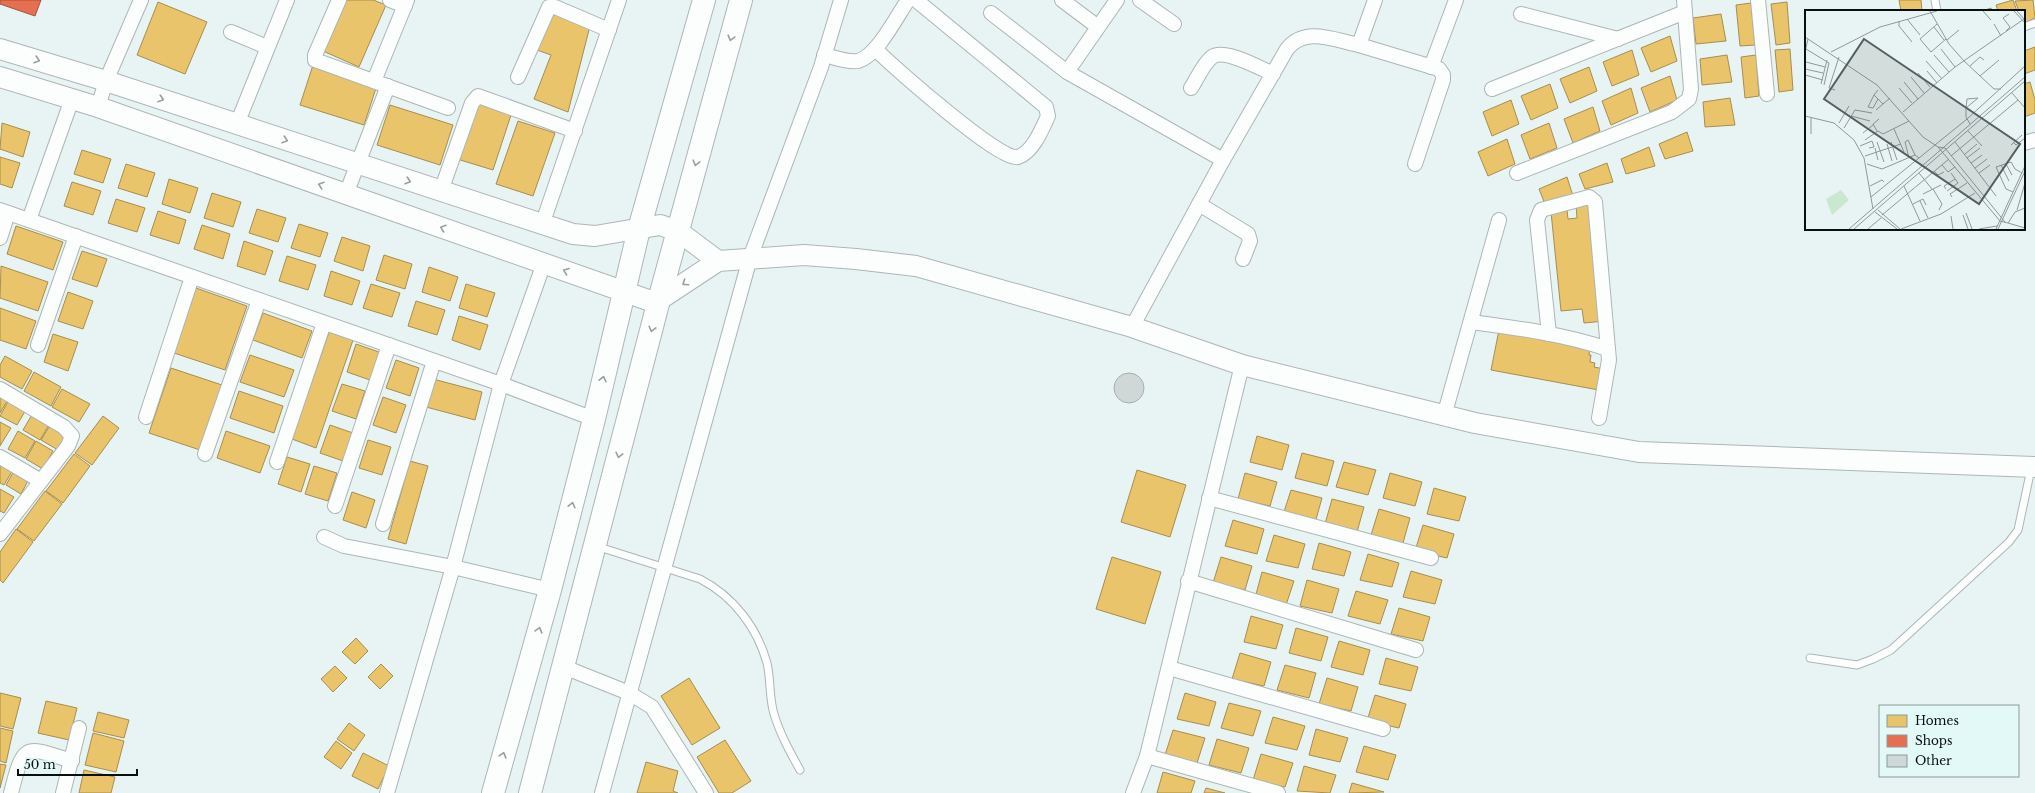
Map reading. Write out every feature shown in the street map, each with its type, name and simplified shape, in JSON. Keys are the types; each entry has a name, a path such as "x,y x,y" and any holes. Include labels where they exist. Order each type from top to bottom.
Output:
{"main road":[{"path":"493,793 550,590 594,419 639,229 704,0"},
{"path":"530,793 596,546 659,300 741,0"}],"street":[{"path":"98,107 106,81 141,0"},
{"path":"237,124 287,0"},
{"path":"339,0 314,55 315,60 448,108"},
{"path":"374,81 406,3 390,0"},
{"path":"542,225 619,0"},
{"path":"602,793 750,258 824,55 840,0"},
{"path":"824,55 857,61 865,58 875,49 908,0"},
{"path":"875,49 913,84 983,140 1011,158 1018,158 1030,149 1048,116 1046,107 916,0"},
{"path":"1062,0 1098,27"},
{"path":"1067,72 1118,0"},
{"path":"1140,0 1174,24"},
{"path":"1359,45 1374,0"},
{"path":"1431,68 1456,0"},
{"path":"1758,0 1767,94"},
{"path":"518,77 548,7 553,6 609,30"},
{"path":"1492,89 1618,39 1685,6 1691,90 1689,99 1683,105 1672,112 1517,173"},
{"path":"991,13 1067,72 1223,160"},
{"path":"1521,14 1618,39"},
{"path":"231,32 267,47"},
{"path":"1132,327 1223,160 1292,42 1311,34 1359,45 1431,68 1439,69 1443,75 1443,80 1416,164"},
{"path":"0,49 106,81 573,234 595,236 660,225 678,231 718,261"},
{"path":"1191,88 1210,59 1219,54 1230,56 1273,74"},
{"path":"0,78 98,107 544,263 624,293 648,300 659,300 718,261 804,255 916,266 1132,327 1242,365 1475,423 1639,452 2033,467"},
{"path":"346,194 388,86"},
{"path":"441,191 472,103 478,96 575,131"},
{"path":"29,220 72,99"},
{"path":"2025,143 2035,140"},
{"path":"1549,334 1537,220 1541,210 1589,198 1595,202 1609,360 1599,418"},
{"path":"1199,204 1248,234 1250,241 1243,259"},
{"path":"0,238 4,211 501,384 594,419"},
{"path":"1444,416 1499,220"},
{"path":"38,345 76,236"},
{"path":"387,793 453,567 501,384 544,263"},
{"path":"146,417 192,277"},
{"path":"205,454 259,300"},
{"path":"277,462 324,322"},
{"path":"1471,322 1549,334 1588,342 1608,350"},
{"path":"335,506 390,345"},
{"path":"383,524 434,361"},
{"path":"1133,793 1147,756 1169,668 1188,581 1242,365"},
{"path":"0,390 64,427 72,436 68,446 2,529"},
{"path":"0,457 41,481"},
{"path":"1209,498 1432,558"},
{"path":"324,537 344,546 453,567 550,590"},
{"path":"1188,581 1416,650"},
{"path":"564,667 629,693 649,705 655,711 701,790"},
{"path":"1169,668 1383,729"},
{"path":"63,793 79,728"},
{"path":"11,793 20,761 24,755 30,751 36,750 72,761"},
{"path":"1147,756 1278,793"}],"lane":[{"path":"1935,0 1937,10"},
{"path":"2025,28 2035,23"},
{"path":"1810,658 1857,665 1891,650 2009,542 2018,530 2033,467"},
{"path":"596,546 700,579 713,586 731,601 752,628 767,664 773,713 782,735 800,770"}],"building: Homes":[{"path":"345,0 373,0 386,5 359,67 323,51"},
{"path":"1899,0 1921,0 1922,10 1901,10"},
{"path":"2013,0 2017,10 1998,10 1996,5"},
{"path":"2033,0 2035,18 2025,23 2025,10 2019,10 2015,1"},
{"path":"158,2 207,22 185,74 137,55"},
{"path":"1787,2 1790,43 1776,45 1771,4"},
{"path":"1751,3 1755,45 1740,46 1736,5"},
{"path":"554,10 590,26 568,112 534,99 551,55 537,50"},
{"path":"1721,14 1726,41 1696,44 1693,18"},
{"path":"1670,36 1677,61 1651,72 1641,48"},
{"path":"2035,47 2035,70 2025,74 2025,51"},
{"path":"1790,49 1793,90 1779,92 1775,50"},
{"path":"1632,50 1639,75 1612,86 1603,62"},
{"path":"1727,55 1732,82 1702,85 1700,59"},
{"path":"1756,55 1759,96 1745,98 1741,57"},
{"path":"313,65 377,85 364,125 300,105"},
{"path":"1589,67 1597,91 1570,103 1560,79"},
{"path":"1670,76 1677,100 1650,112 1641,88"},
{"path":"2030,82 2035,100 2035,113 2025,117 2025,84"},
{"path":"1550,84 1558,108 1531,120 1521,96"},
{"path":"1631,88 1638,113 1611,125 1602,101"},
{"path":"1730,98 1735,125 1705,127 1703,102"},
{"path":"1511,100 1519,124 1492,136 1483,112"},
{"path":"476,103 511,115 493,170 457,159"},
{"path":"390,105 453,125 440,165 377,145"},
{"path":"1593,107 1600,131 1573,143 1564,119"},
{"path":"518,121 555,133 533,196 496,184"},
{"path":"2,123 30,132 23,157 0,149"},
{"path":"1549,123 1557,148 1530,159 1521,135"},
{"path":"1687,132 1693,151 1665,159 1659,144"},
{"path":"1507,139 1515,164 1488,176 1478,152"},
{"path":"1649,147 1655,166 1626,174 1621,159"},
{"path":"82,150 111,159 103,183 74,174"},
{"path":"0,157 20,163 12,188 0,184"},
{"path":"1607,163 1613,182 1585,189 1579,174"},
{"path":"126,164 155,173 147,197 118,188"},
{"path":"1567,177 1573,196 1545,204 1539,189"},
{"path":"169,179 198,188 190,213 162,204"},
{"path":"72,182 101,191 93,215 64,206"},
{"path":"212,193 241,202 233,227 204,218"},
{"path":"116,199 145,208 137,232 108,223"},
{"path":"1593,203 1605,321 1584,323 1582,309 1561,311 1551,212 1567,210 1568,219 1577,218 1576,205"},
{"path":"257,209 286,218 278,242 249,233"},
{"path":"158,211 186,220 179,244 150,235"},
{"path":"299,224 328,233 320,257 291,248"},
{"path":"202,225 230,234 223,259 194,249"},
{"path":"16,226 63,242 53,270 7,254"},
{"path":"342,237 370,246 363,271 334,261"},
{"path":"244,241 273,251 265,275 237,266"},
{"path":"82,251 107,259 97,287 72,279"},
{"path":"384,255 412,264 405,289 376,280"},
{"path":"287,256 316,265 308,290 279,281"},
{"path":"1,266 48,282 38,311 0,298"},
{"path":"429,267 458,277 450,301 422,292"},
{"path":"331,271 360,281 352,305 324,296"},
{"path":"371,284 400,293 392,317 363,308"},
{"path":"466,284 495,293 487,317 459,308"},
{"path":"196,288 247,306 225,370 174,353"},
{"path":"68,292 93,301 83,329 58,321"},
{"path":"416,301 445,310 437,335 408,326"},
{"path":"0,308 36,321 26,349 0,340"},
{"path":"263,313 312,331 302,358 253,340"},
{"path":"459,316 488,325 480,350 452,340"},
{"path":"1499,330 1590,346 1590,362 1595,363 1594,367 1604,369 1604,391 1491,370"},
{"path":"329,332 353,340 316,448 292,439"},
{"path":"53,334 78,342 68,371 44,362"},
{"path":"356,344 379,352 370,380 347,372"},
{"path":"250,355 294,370 284,397 240,382"},
{"path":"5,356 32,371 22,389 0,377 0,365"},
{"path":"396,360 419,368 410,396 386,388"},
{"path":"171,368 222,385 200,450 149,433"},
{"path":"34,372 61,387 51,406 24,391"},
{"path":"433,379 482,392 475,420 426,407"},
{"path":"342,384 365,391 356,419 332,411"},
{"path":"62,389 90,404 79,422 52,407"},
{"path":"239,391 283,406 274,433 230,418"},
{"path":"0,393 9,398 0,413"},
{"path":"383,397 406,405 396,433 373,425"},
{"path":"10,398 27,408 17,425 0,416"},
{"path":"33,413 50,423 40,440 23,430"},
{"path":"103,416 119,428 92,465 75,453"},
{"path":"0,422 11,428 0,446"},
{"path":"52,422 68,432 58,450 41,440"},
{"path":"330,425 353,433 343,461 320,453"},
{"path":"18,431 35,441 25,458 8,449"},
{"path":"226,431 270,446 260,473 217,458"},
{"path":"1257,436 1289,445 1282,470 1250,462"},
{"path":"368,440 391,447 382,475 359,468"},
{"path":"36,441 53,451 43,469 26,459"},
{"path":"1302,453 1334,461 1327,486 1295,478"},
{"path":"74,454 90,466 63,503 46,491"},
{"path":"287,457 310,464 301,492 278,484"},
{"path":"0,461 14,468 4,485 0,483"},
{"path":"410,461 428,466 406,544 388,539"},
{"path":"1344,462 1376,470 1368,495 1336,487"},
{"path":"314,466 337,473 328,501 305,494"},
{"path":"15,469 30,477 21,494 6,485"},
{"path":"1137,470 1186,485 1170,537 1121,522"},
{"path":"1245,473 1277,482 1270,506 1238,499"},
{"path":"1390,473 1422,482 1415,506 1383,498"},
{"path":"1434,488 1466,497 1459,521 1427,514"},
{"path":"0,489 14,497 4,513 0,511"},
{"path":"1291,490 1322,498 1315,523 1283,515"},
{"path":"45,491 62,504 34,541 17,529"},
{"path":"352,492 375,500 366,528 343,520"},
{"path":"1332,499 1364,507 1357,532 1325,524"},
{"path":"1379,509 1410,518 1403,543 1371,535"},
{"path":"1233,520 1264,529 1257,554 1225,546"},
{"path":"1423,525 1454,534 1447,558 1415,551"},
{"path":"16,529 33,542 3,583 0,580 0,552"},
{"path":"1274,535 1305,544 1298,568 1266,561"},
{"path":"1319,543 1351,552 1344,576 1312,569"},
{"path":"1368,554 1399,563 1392,587 1360,580"},
{"path":"1112,557 1161,572 1145,624 1096,609"},
{"path":"1221,557 1252,566 1245,590 1213,583"},
{"path":"1411,571 1442,580 1435,604 1403,597"},
{"path":"1262,572 1294,581 1286,605 1255,598"},
{"path":"1307,580 1339,589 1332,613 1300,606"},
{"path":"1356,591 1388,600 1380,624 1348,616"},
{"path":"1399,608 1430,617 1423,641 1391,634"},
{"path":"1251,616 1283,625 1276,649 1244,642"},
{"path":"1296,628 1328,637 1321,661 1289,653"},
{"path":"356,638 368,651 355,664 342,652"},
{"path":"1339,641 1370,650 1363,675 1331,667"},
{"path":"1240,653 1271,662 1264,686 1232,679"},
{"path":"1386,658 1418,667 1411,691 1379,684"},
{"path":"381,664 393,676 380,689 368,677"},
{"path":"1285,665 1316,673 1309,698 1277,690"},
{"path":"335,666 347,678 333,692 321,679"},
{"path":"689,678 720,728 692,745 661,696"},
{"path":"1327,678 1358,687 1351,711 1319,704"},
{"path":"0,693 21,698 13,729 0,726"},
{"path":"1185,693 1216,702 1209,726 1177,719"},
{"path":"1375,695 1406,704 1399,728 1367,721"},
{"path":"46,701 77,708 69,740 38,733"},
{"path":"1229,703 1261,711 1253,736 1221,728"},
{"path":"98,712 129,720 124,738 93,731"},
{"path":"1273,717 1305,726 1297,750 1265,743"},
{"path":"349,723 365,735 354,751 337,739"},
{"path":"0,728 13,731 6,763 0,761"},
{"path":"1316,729 1348,738 1340,762 1309,755"},
{"path":"1173,730 1205,738 1197,763 1165,755"},
{"path":"93,733 124,741 116,772 85,765"},
{"path":"1217,739 1249,748 1241,773 1209,765"},
{"path":"725,740 751,781 732,793 719,793 697,757"},
{"path":"336,741 352,753 341,769 324,757"},
{"path":"1364,746 1396,755 1388,780 1356,772"},
{"path":"363,753 389,766 378,789 352,776"},
{"path":"1261,754 1293,763 1285,787 1253,780"},
{"path":"646,762 678,771 673,791 678,793 637,793"},
{"path":"0,764 6,765 0,788"},
{"path":"1304,766 1336,775 1330,793 1297,791"},
{"path":"84,770 115,777 111,793 79,793"},
{"path":"1163,772 1195,781 1191,793 1157,793"},
{"path":"1352,783 1384,792 1349,793"},
{"path":"1206,788 1225,793 1204,793"}],"building: Shops":[{"path":"0,0 41,0 35,16 0,4"}],"building: Other":[{"path":"1129,373 1140,377 1144,388 1140,399 1129,403 1118,399 1114,388 1118,377"}]}
